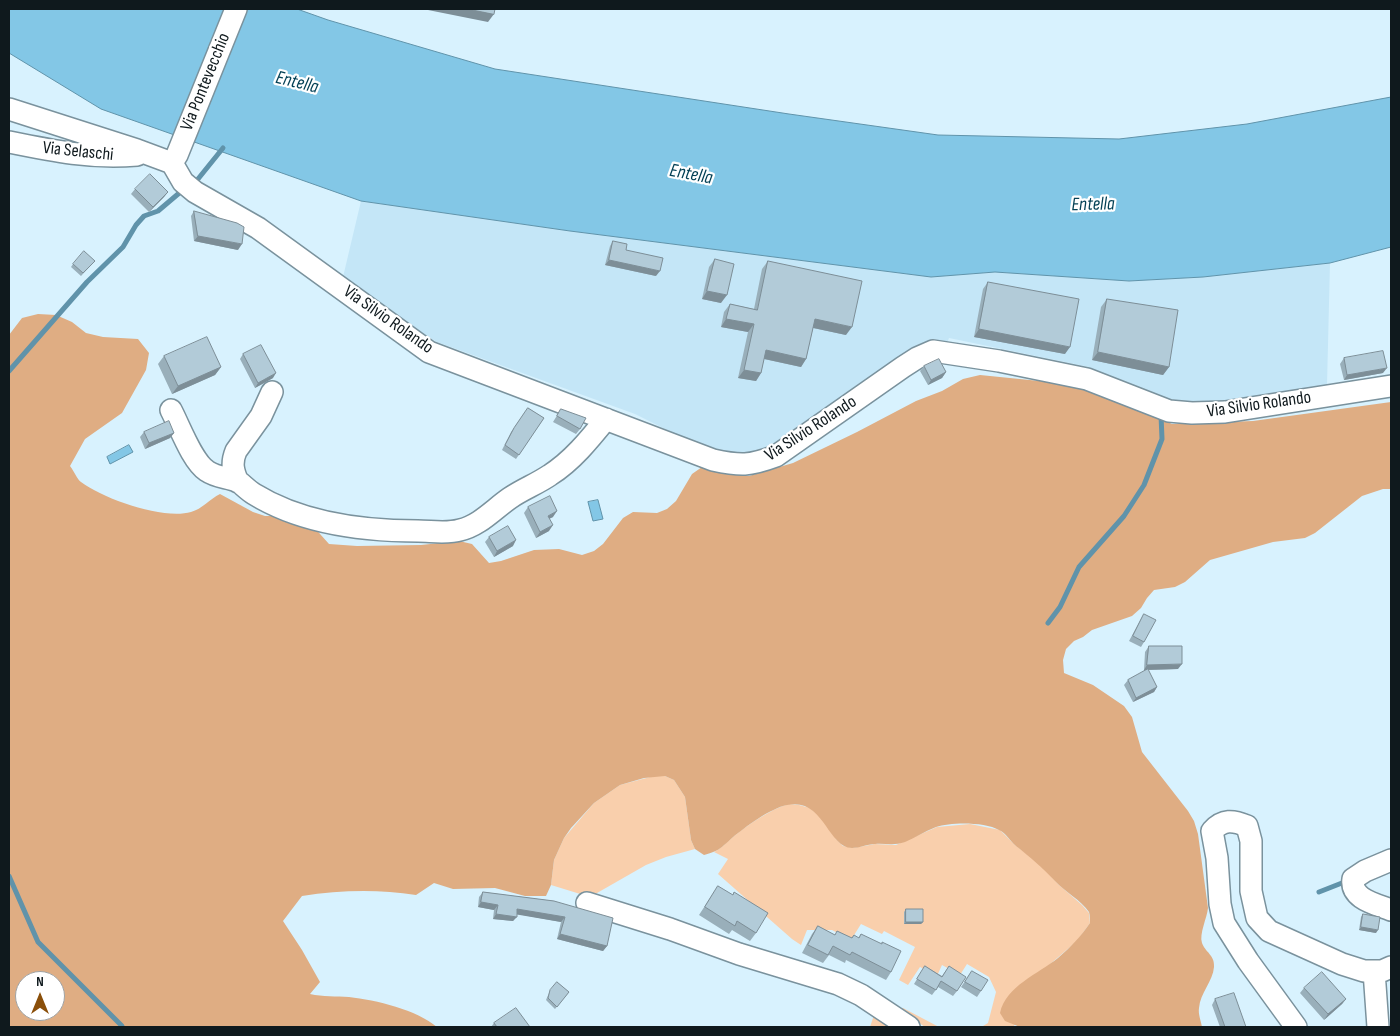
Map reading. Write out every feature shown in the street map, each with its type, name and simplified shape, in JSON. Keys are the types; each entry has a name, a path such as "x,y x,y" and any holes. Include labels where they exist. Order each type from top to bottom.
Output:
{"street":[{"name":"Via Pontevecchio","path":"175,159 236,9"},
{"path":"9,109 148,155 175,159"},
{"name":"Via Selaschi","path":"9,142 73,155 119,157 148,155"},
{"name":"Via Silvio Rolando","path":"175,159 183,182 195,192 258,228 428,352 713,460 740,466 757,463 776,456 910,362 933,351 999,361 1088,379 1169,411 1192,413 1225,412 1391,386"},
{"path":"238,482 233,470 233,458 236,451 262,416 272,392"},
{"path":"171,410 196,460 206,471 238,482 253,494 278,506 344,526 389,531 456,531 470,526 567,462 606,419"},
{"path":"566,478 588,441"},
{"path":"1296,1027 1248,961 1224,923 1220,904 1217,858 1212,831 1219,824 1236,821 1247,826 1251,841 1252,891 1257,918 1270,931 1342,964 1364,971 1383,969 1378,1027"},
{"path":"1391,860 1365,871 1353,879 1352,886 1360,897 1391,910"},
{"path":"587,903 670,929 738,954 838,984 861,995 909,1027"}],"shaded area":[{"path":"361,201 570,231 931,277 995,272 1129,281 1203,277 1330,263 1327,385 1184,407 1090,375 1089,367 949,338 946,346 777,448 732,457 679,436 635,414 437,342 380,308 343,277"},
{"path":"38,314 56,315 72,322 86,333 103,337 138,339 149,353 146,370 122,413 85,439 70,466 81,482 104,495 150,511 179,514 199,509 220,494 253,512 265,516 290,516 312,525 329,544 357,546 421,545 459,541 472,544 489,563 534,550 559,549 582,555 594,551 603,544 623,518 633,512 657,513 667,509 676,501 692,474 702,467 749,476 793,463 916,401 942,391 963,379 980,375 1089,386 1172,424 1253,421 1391,402 1391,489 1383,489 1362,496 1315,533 1305,538 1273,542 1210,560 1185,582 1175,587 1154,590 1141,608 1132,616 1092,630 1074,641 1066,649 1063,660 1064,673 1093,685 1124,706 1132,717 1142,752 1194,821 1198,834 1208,908 1201,939 1203,946 1214,963 1213,972 1200,1003 1199,1013 1202,1027 1020,1027 1005,1021 1000,1013 1009,995 1024,981 1067,950 1087,928 1090,919 1089,912 1082,904 1016,846 1004,833 993,827 977,824 950,824 928,830 901,843 872,844 852,848 844,846 836,840 817,815 809,808 799,805 787,805 766,814 720,849 704,855 695,849 691,840 685,797 674,780 665,776 644,778 620,785 594,803 564,838 554,860 551,885 546,896 525,896 495,888 453,889 434,883 416,895 359,891 330,892 302,896 283,921 320,982 310,994 349,997 383,1003 419,1016 437,1027 9,1027 9,335 22,318"},
{"path":"654,776 665,776 674,780 685,797 691,840 695,849 646,865 590,897 551,885 554,860 564,838 594,803 620,785"},
{"path":"789,804 810,808 825,821 836,839 843,846 853,848 875,844 896,845 937,827 970,824 1000,830 1015,845 1039,863 1059,885 1082,905 1089,913 1090,923 1077,941 1049,965 1014,1026 1020,1027 951,1027 983,1026 988,1023 996,992 989,977 967,964 960,975 942,965 937,976 920,967 908,985 899,980 915,947 884,931 882,934 861,924 851,940 832,930 807,930 801,945 718,874 728,859 714,852 760,818"},
{"path":"903,1008 939,1027 925,1027 899,1009"},
{"path":"874,1015 893,1027 870,1027"}],"water":[{"name":"Entella","path":"9,9 297,9 328,20 495,69 938,135 1119,139 1247,124 1391,97 1391,247 1330,263 1203,277 1129,281 995,272 931,277 570,231 361,201 101,109 9,53"},
{"path":"129,445 133,452 110,464 107,457"},
{"path":"598,500 603,519 593,521 588,502"}],"building":[{"path":"468,9 495,9 494,14"},
{"path":"150,174 168,192 153,207 135,189"},
{"path":"194,211 237,223 244,227 242,244 198,236"},
{"path":"613,241 627,244 626,250 663,258 660,271 609,260"},
{"path":"84,251 95,261 83,273 73,264"},
{"path":"715,259 734,264 727,295 707,291"},
{"path":"768,261 862,281 852,327 815,319 806,359 766,350 761,373 744,370 754,324 726,319 730,304 757,310"},
{"path":"988,282 1079,299 1070,347 979,329"},
{"path":"1107,299 1178,310 1169,367 1098,352"},
{"path":"207,337 221,367 178,386 164,356"},
{"path":"261,345 276,373 258,383 243,354"},
{"path":"1383,351 1387,368 1347,375 1344,358"},
{"path":"939,359 946,372 931,380 924,366"},
{"path":"528,408 544,418 519,455 505,445"},
{"path":"561,409 586,418 580,429 557,416"},
{"path":"169,421 174,433 149,443 144,432"},
{"path":"550,496 557,511 548,516 553,525 540,532 528,507"},
{"path":"508,526 516,540 497,551 489,537"},
{"path":"1144,614 1156,620 1144,642 1133,636"},
{"path":"1149,646 1182,646 1182,664 1147,665"},
{"path":"1148,669 1157,687 1136,698 1128,680"},
{"path":"718,886 733,895 734,892 768,913 756,933 737,921 735,926 705,907"},
{"path":"483,892 554,901 613,918 607,946 560,934 565,917 517,909 517,917 496,914 498,905 481,902"},
{"path":"906,909 923,909 923,922 906,922"},
{"path":"1363,914 1380,917 1378,930 1361,927"},
{"path":"818,926 835,935 837,931 852,938 854,935 859,938 861,934 901,951 891,972 852,952 850,955 833,946 828,955 808,945"},
{"path":"925,966 942,977 949,966 966,977 957,991 941,981 936,990 917,979"},
{"path":"972,971 988,980 981,991 965,982"},
{"path":"1322,972 1346,999 1328,1014 1304,988"},
{"path":"557,982 569,992 557,1007 548,998 550,990"},
{"path":"1234,993 1246,1027 1225,1027 1215,999"},
{"path":"516,1008 530,1027 497,1027 494,1023"}],"waterway":[{"path":"192,183 198,179 223,148"},
{"path":"9,371 87,282 123,247 136,225 144,216 158,211 184,189"},
{"path":"1048,623 1060,607 1079,567 1124,516 1144,485 1162,439 1161,415"},
{"path":"9,876 38,942 122,1026"},
{"path":"1319,892 1347,881"}]}
